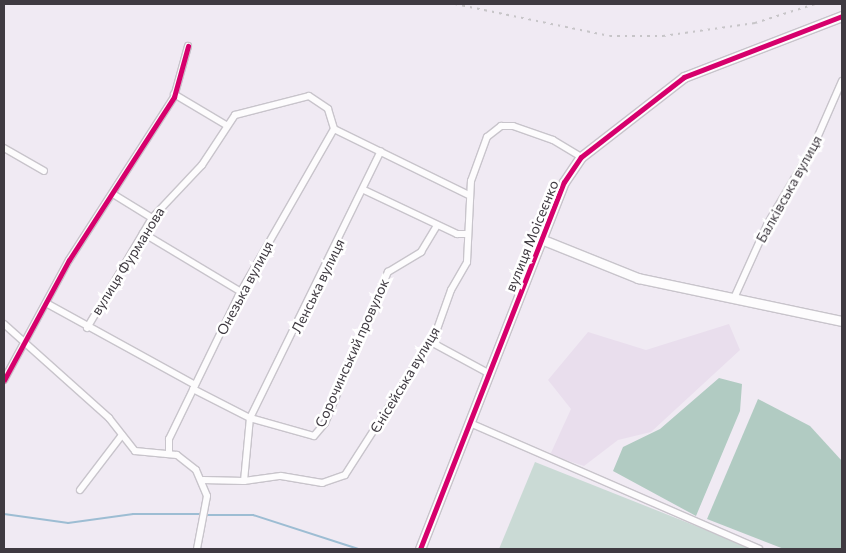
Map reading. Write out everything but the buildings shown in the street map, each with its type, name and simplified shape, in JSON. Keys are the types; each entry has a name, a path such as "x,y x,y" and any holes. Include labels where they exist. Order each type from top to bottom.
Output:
{"street":[{"name":"вулиця Моісеєнко","path":"420,549 472,424 564,182 581,157 684,77 842,17"},
{"path":"4,380 46,303 174,94 188,46"},
{"name":"Балківська вулиця","path":"735,296 768,223 814,145 840,90 842,81"},
{"path":"174,94 226,125 235,115 309,96 328,109 334,128 469,195"},
{"name":"вулиця Фурманова","path":"87,328 152,218 207,159 226,125"},
{"name":"Єнісейська вулиця","path":"244,482 281,476 322,483 345,475 431,342 451,290 467,262 466,234 469,195 481,149 501,126 553,140 581,157"},
{"name":"Онезька вулиця","path":"169,453 169,439 241,292 334,128"},
{"path":"4,148 44,170"},
{"name":"Ленська вулиця","path":"244,482 250,418 364,190 381,151"},
{"path":"364,190 437,225 466,234"},
{"path":"113,194 152,218"},
{"name":"Сорочинський провулок","path":"250,418 314,436 325,423 388,272 421,252 437,225"},
{"path":"143,233 241,292"},
{"path":"541,239 638,278 735,296 842,321"},
{"path":"46,303 87,328 250,418"},
{"path":"4,324 144,455 169,453 187,462 203,480 207,507 197,549"},
{"path":"431,342 490,374"},
{"path":"472,424 700,527 759,549"},
{"path":"80,490 122,435"},
{"path":"203,480 244,482"}],"shaded area":[{"path":"729,324 740,350 651,432 618,440 584,466 550,455 571,409 548,380 588,332 646,350"},
{"path":"535,462 754,549 499,549"}],"green space":[{"path":"719,378 742,384 740,411 696,516 613,471 623,447 660,429"},
{"path":"758,399 810,426 842,461 842,549 784,549 707,519"}],"waterway":[{"path":"4,514 68,523 133,514 201,514"},
{"path":"206,515 253,515 358,549"}],"railway":[{"path":"455,4 610,36 663,36 755,23 815,4"}],"cycle path":[{"path":"420,549 564,182 581,157 684,77 842,16"},
{"path":"4,380 69,260 174,97 188,46"}]}
